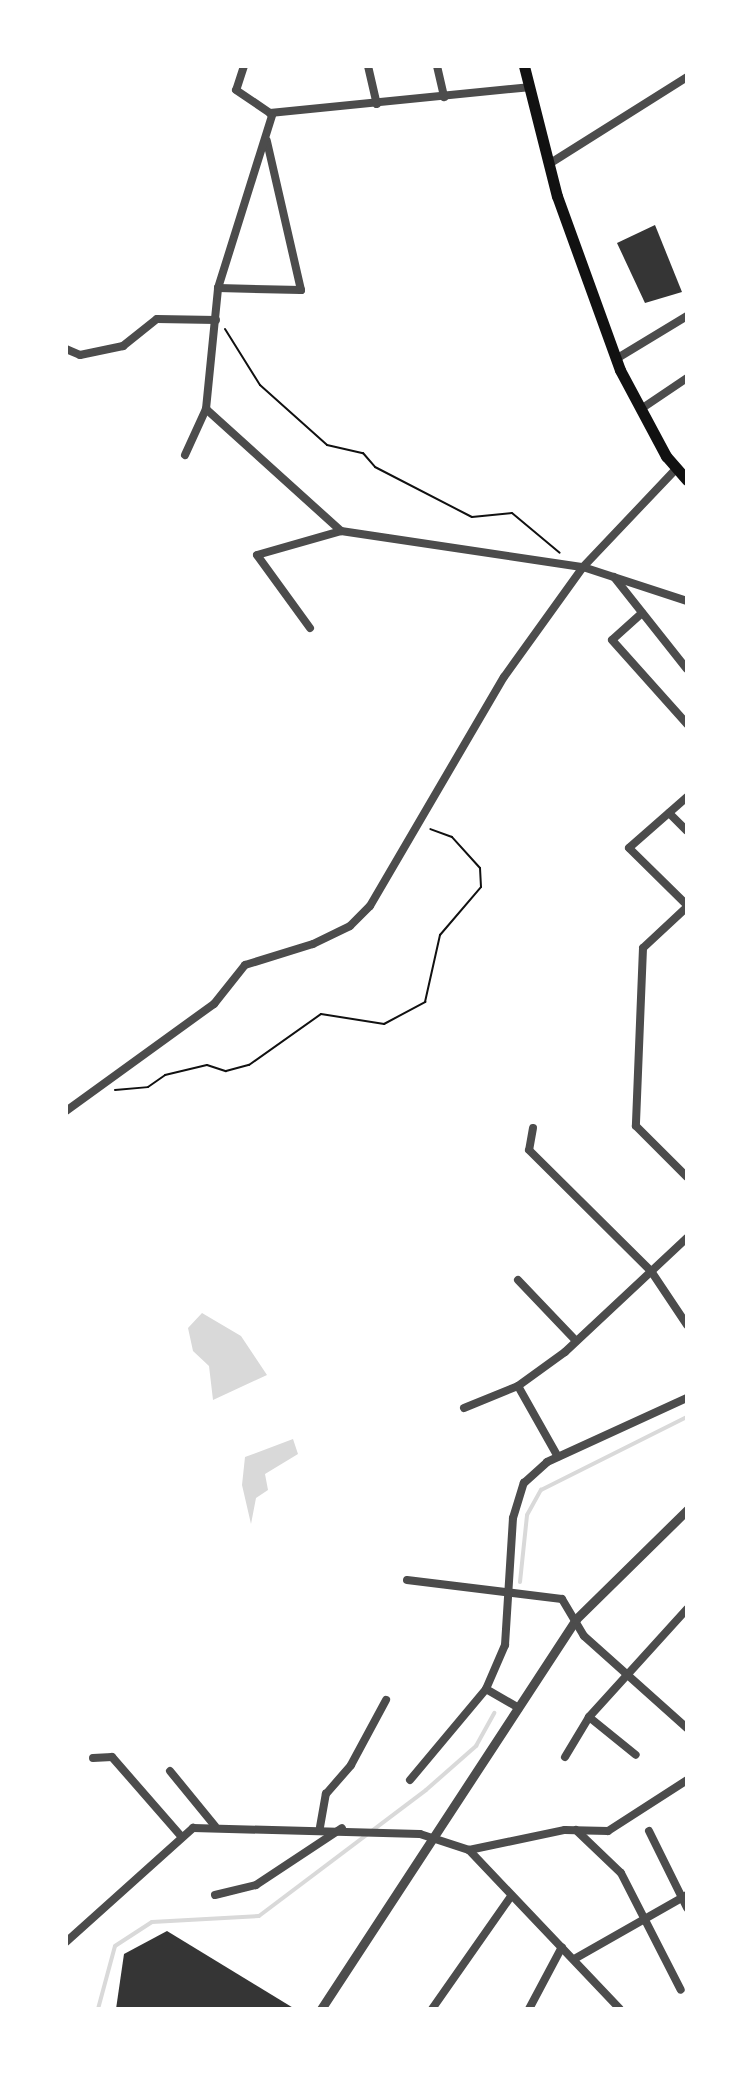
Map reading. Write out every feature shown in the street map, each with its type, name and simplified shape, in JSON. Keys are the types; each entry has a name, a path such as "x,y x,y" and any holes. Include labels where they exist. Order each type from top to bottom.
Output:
{"main road":[{"path":"524,66 549,164 616,359 641,409 687,480"}],"street":[{"path":"244,66 236,90 273,113 529,87"},
{"path":"368,66 377,104"},
{"path":"437,66 444,97"},
{"path":"549,164 687,77"},
{"path":"185,455 206,409 218,288 267,141 273,113"},
{"path":"218,288 301,290 267,141"},
{"path":"616,359 687,316"},
{"path":"66,349 80,355 123,346 157,319 216,320"},
{"path":"641,409 687,378"},
{"path":"206,409 341,531"},
{"path":"66,1111 214,1004 245,965 350,926 417,823 466,736 583,567 677,468"},
{"path":"310,628 257,555 341,531 583,567 687,601"},
{"path":"613,576 687,669"},
{"path":"642,613 612,640 687,724"},
{"path":"687,797 629,848 687,906 643,948 636,1126 687,1177"},
{"path":"669,813 687,831"},
{"path":"533,1128 529,1150 651,1271 687,1325"},
{"path":"464,1408 518,1386 576,1341 687,1238"},
{"path":"518,1280 576,1341"},
{"path":"518,1386 558,1457"},
{"path":"410,1780 486,1689 505,1645 513,1518 524,1483 558,1457 687,1398"},
{"path":"321,2009 436,1838 574,1622 687,1510"},
{"path":"407,1580 562,1599 574,1622 687,1728"},
{"path":"565,1757 589,1717 687,1609"},
{"path":"486,1689 519,1708"},
{"path":"320,1827 326,1794 351,1765 386,1700"},
{"path":"589,1717 636,1755"},
{"path":"93,1758 112,1757 181,1836"},
{"path":"170,1771 215,1826"},
{"path":"469,1850 576,1830 608,1831 687,1780"},
{"path":"66,1942 181,1836 215,1826 342,1828 436,1838 469,1850 511,1896 576,1958 620,2009"},
{"path":"215,1895 256,1885 342,1828"},
{"path":"576,1830 621,1873 681,1990"},
{"path":"649,1831 685,1896 687,1908"},
{"path":"432,2009 511,1896"},
{"path":"576,1958 685,1896"},
{"path":"529,2009 562,1947"}],"path":[{"path":"216,320 260,385 327,445 363,453 375,467 472,517 512,513 583,567"},
{"path":"101,1089 148,1087 165,1075 207,1065 226,1071 249,1065 321,1014 384,1024 425,1002 440,935 481,887 480,868 452,837 417,823"}],"shaded area":[{"path":"202,1313 241,1336 267,1375 213,1400 209,1366 193,1351 188,1328"},
{"path":"293,1439 298,1454 265,1474 268,1490 256,1498 251,1524 242,1485 245,1457"}],"building":[{"path":"655,225 682,292 645,303 617,243"},
{"path":"167,1931 295,2009 116,2009 124,1954"}],"waterway":[{"path":"520,1582 527,1515 541,1490 687,1417"},
{"path":"98,2009 115,1946 152,1922 259,1916 426,1790 476,1746 494,1713"}]}
